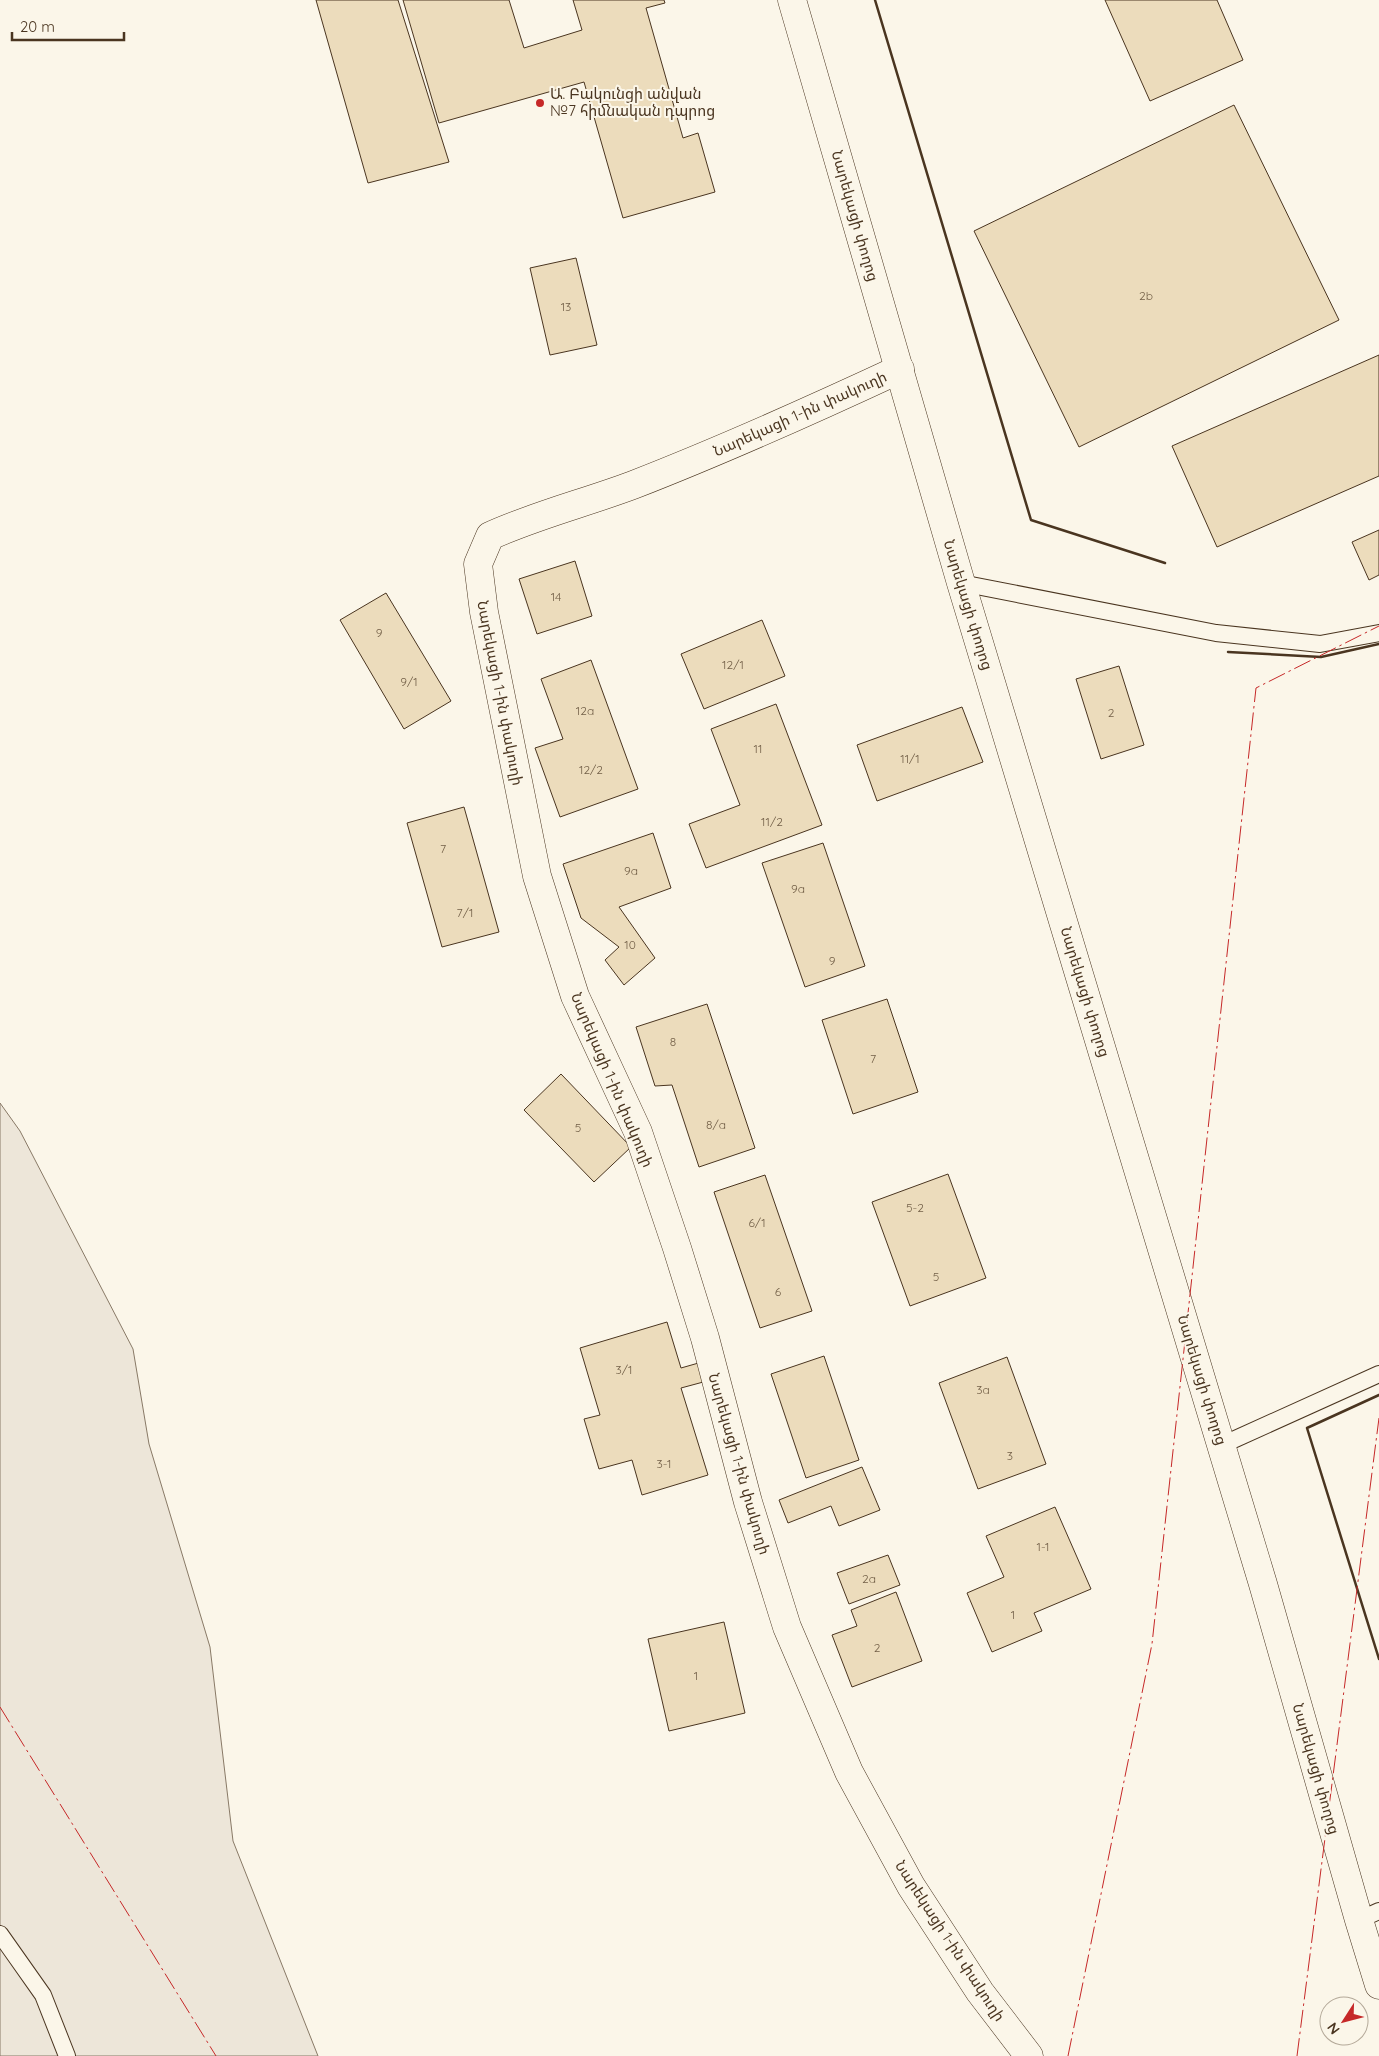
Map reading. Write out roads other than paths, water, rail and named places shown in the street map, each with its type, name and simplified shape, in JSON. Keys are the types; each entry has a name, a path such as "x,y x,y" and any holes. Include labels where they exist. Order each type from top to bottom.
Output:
{"main road":[{"name":"Նարեկացի փողոց","path":"792,0 961,582 1222,1445 1369,1916 1379,1984"},
{"name":"Նարեկացի 1-ին փակուղի","path":"900,369 780,425 674,469 610,494 518,523 490,536 478,564 489,641 537,876 576,996 638,1132 677,1248 705,1338 748,1502 787,1627 849,1772 911,1886 980,1992 1029,2056"}],"lane":[{"path":"961,582 1216,633 1320,644 1379,633"},
{"path":"1222,1445 1379,1374"},
{"path":"0,1934 43,1995 67,2056"}],"place":[{"name":"Ա. Բակունցի անվան №7 հիմնական դպրոց","path":"540,103"}]}
